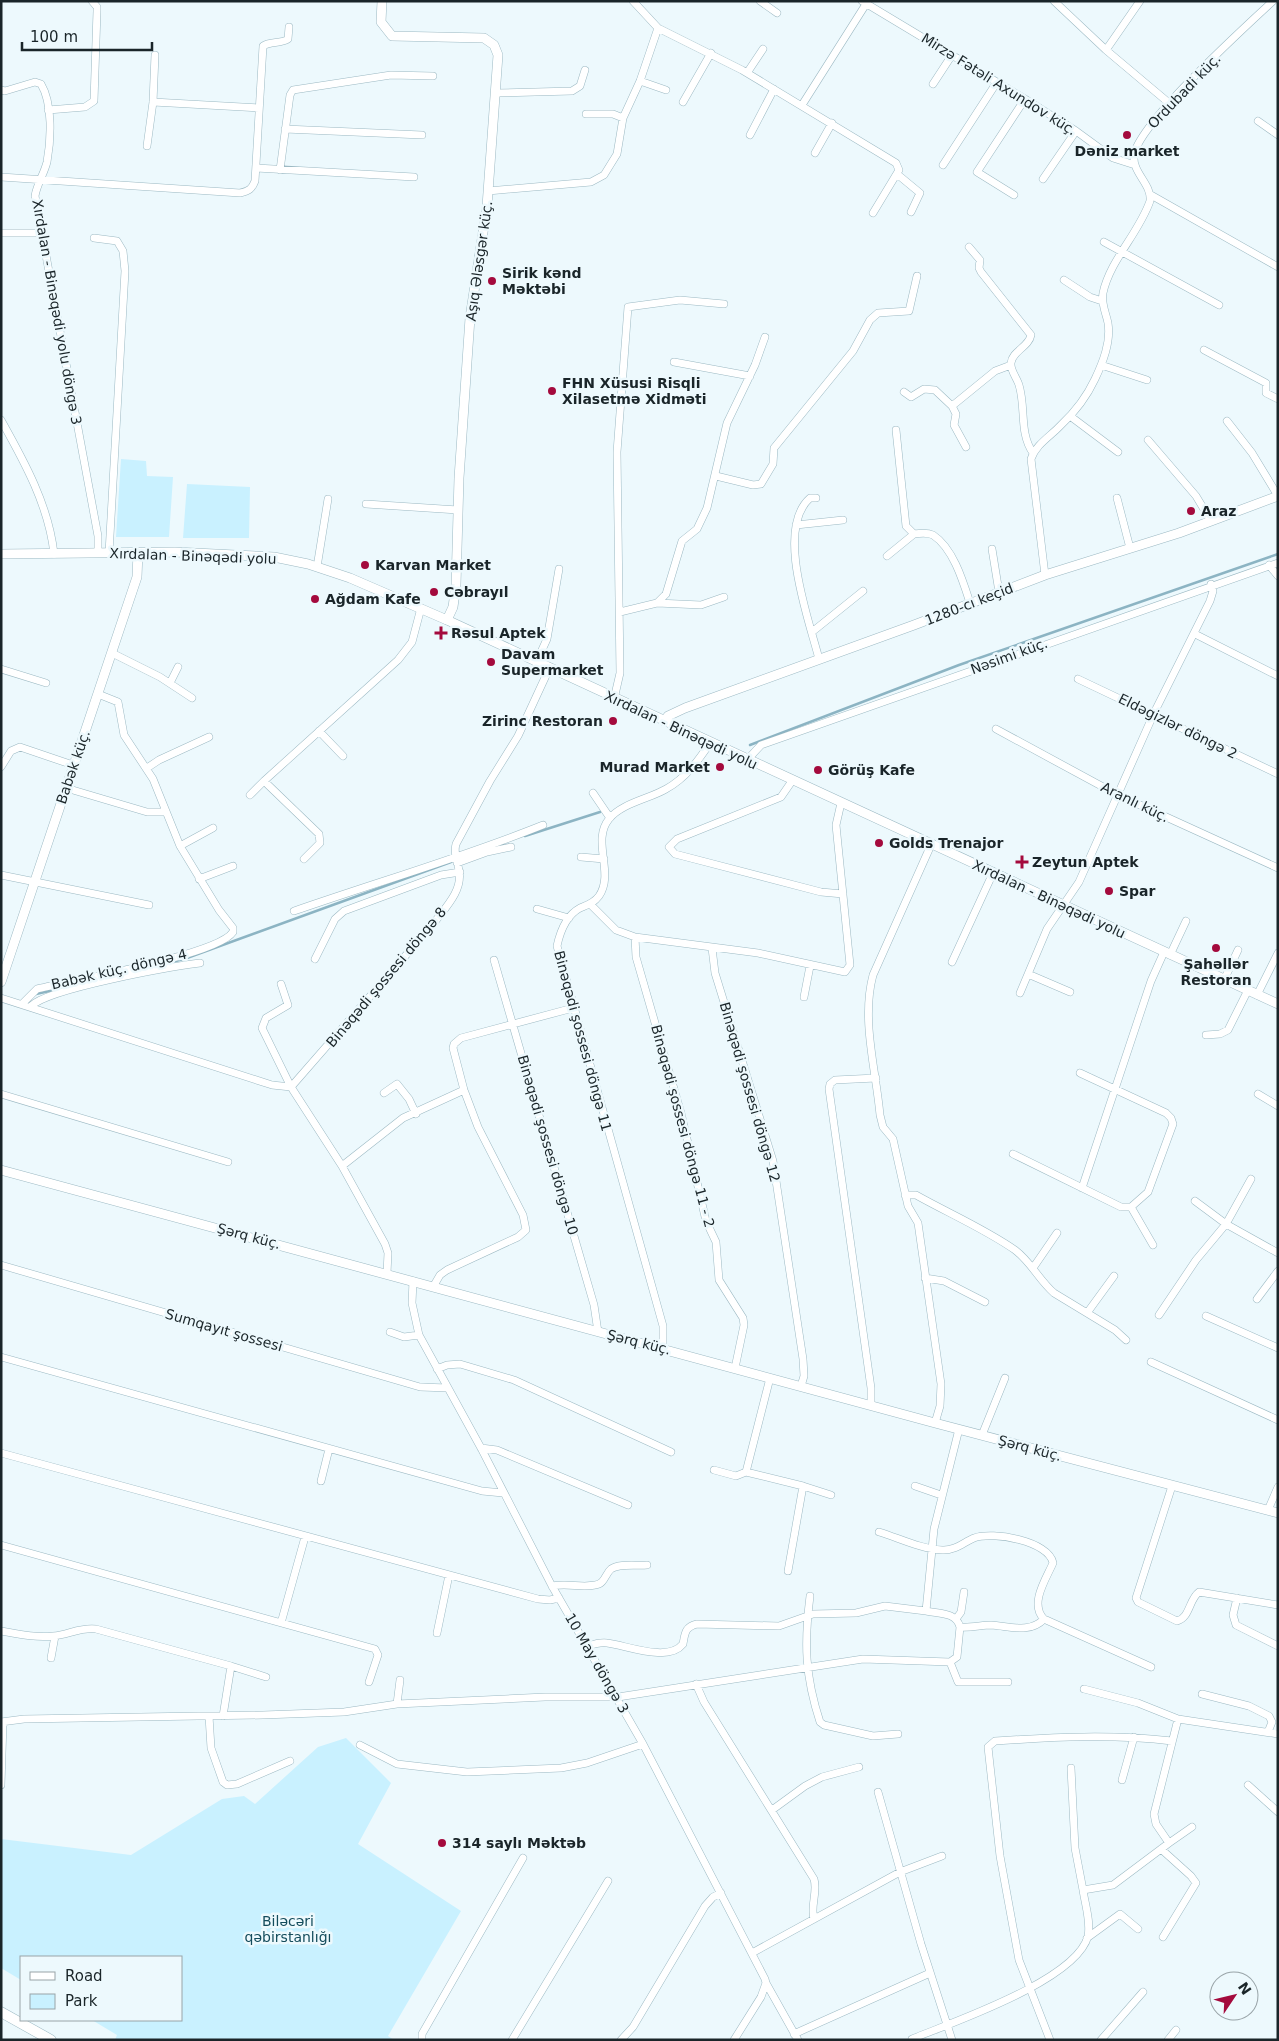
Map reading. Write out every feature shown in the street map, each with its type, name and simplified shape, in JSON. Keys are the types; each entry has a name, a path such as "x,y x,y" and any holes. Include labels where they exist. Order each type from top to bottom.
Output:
{"main road":[{"path":"1,2012 51,2040"}],"street":[{"path":"48,110 85,107 94,101 97,6 92,1"},
{"name":"Aşıq Ələsgər küç.","path":"382,1 381,22 392,36 484,38 490,41 498,54 488,191 470,318 458,510 456,585 452,607 447,620"},
{"path":"633,1 658,28 710,52 802,104 896,163 899,166 897,174 873,213"},
{"path":"760,1 777,13"},
{"path":"874,8 879,1"},
{"path":"1054,1 1106,50 1169,103"},
{"path":"1106,50 1140,1"},
{"name":"Ordubadi küç.","path":"1135,165 1134,156 1141,138 1169,103 1273,1"},
{"path":"802,104 864,3"},
{"name":"Mirzə Fətəli Axundov küç.","path":"864,3 1025,99 1076,131 1112,158 1135,165"},
{"path":"1,177 240,193 252,188 256,168 263,46 268,42 285,41 288,38 290,27"},
{"path":"488,191 591,182 599,179 617,154 623,118 640,81 658,28"},
{"path":"747,73 763,49"},
{"path":"683,102 710,52"},
{"path":"147,146 153,102 155,55"},
{"path":"934,84 952,55"},
{"path":"496,93 572,91 580,86 585,70"},
{"path":"280,170 290,95 293,90 391,75 433,76"},
{"path":"640,81 666,90"},
{"name":"Xırdalan - Binəqədi yolu döngə 3","path":"1,90 35,82 41,84 48,110 46,162 35,196 40,233 96,525 98,553"},
{"path":"943,166 997,82"},
{"path":"750,135 774,89"},
{"path":"1014,195 978,172 1025,99"},
{"path":"153,102 259,108"},
{"path":"586,114 613,114 623,118"},
{"path":"1258,121 1278,135"},
{"path":"815,154 832,123"},
{"path":"286,129 422,134"},
{"path":"1043,179 1076,131"},
{"path":"1135,165 1151,195 1167,202 1278,267"},
{"path":"256,168 414,177"},
{"path":"897,174 920,193 910,212"},
{"path":"1045,575 1030,466 1033,453 1070,416 1090,388 1101,365 1109,335 1102,301 1105,287 1147,210 1151,195"},
{"path":"1,233 40,233"},
{"path":"94,238 117,241 123,251 125,271 109,553"},
{"path":"1104,242 1219,305"},
{"path":"969,247 980,260 979,268 981,272 1031,335 1030,339 1013,358 1011,365 1021,396 1025,438 1033,453"},
{"path":"716,476 753,485 761,484 773,464 774,448 853,351 870,320 878,314 909,311 917,276"},
{"path":"1064,280 1090,297 1102,301"},
{"path":"614,699 620,673 617,452 628,307 680,300 724,304"},
{"path":"656,604 666,594 682,541 696,529 706,508 716,476 727,423 750,376 764,337"},
{"path":"1204,350 1266,383 1266,393 1278,399"},
{"path":"674,362 750,376"},
{"path":"952,406 995,370 1011,365"},
{"path":"1101,365 1147,380"},
{"path":"904,392 911,397 924,389 935,390 952,406 956,414 956,431 966,447"},
{"path":"1070,416 1118,452"},
{"path":"1,420 30,475 50,529 54,554"},
{"path":"1227,421 1252,453 1278,496"},
{"path":"896,430 906,526 914,534"},
{"path":"1148,440 1196,496 1212,521"},
{"name":"1280-cı keçid","path":"664,721 668,716 680,710 1045,575 1212,521 1278,496"},
{"path":"816,498 810,498 806,501 796,525 795,546 796,570 819,659"},
{"path":"1117,498 1130,548"},
{"path":"317,567 328,499"},
{"path":"366,504 458,510"},
{"path":"796,525 843,520"},
{"path":"888,556 914,534 927,533 937,539 956,565 970,603"},
{"path":"992,549 999,592"},
{"name":"Xırdalan - Binəqədi yolu","path":"1,554 138,552 254,555 317,567 421,608 536,663 1278,1004"},
{"name":"Babək küç.","path":"2,977 137,577 138,552"},
{"name":"Nəsimi küç.","path":"747,760 761,745 1211,584 1278,562"},
{"path":"1269,566 1278,576"},
{"path":"536,663 547,639 559,569"},
{"path":"1020,993 1047,929 1079,882 1154,713 1195,634 1210,601 1213,591 1211,584"},
{"path":"812,632 863,591"},
{"path":"620,612 656,604 701,605 724,598"},
{"path":"250,795 402,656 412,642 421,608"},
{"path":"1195,634 1278,676"},
{"path":"112,653 170,683 192,698"},
{"path":"170,683 178,666"},
{"path":"315,959 335,919 344,911 442,875 460,872 456,861 456,844 490,781 518,736 549,668"},
{"path":"1,669 46,684"},
{"name":"Eldəgizlər döngə 2","path":"1078,679 1154,713 1278,774"},
{"name":"Babək küç. döngə 4","path":"22,1003 37,988 172,958 230,936 233,928 199,879 180,846 147,768 124,735 118,702 98,694"},
{"name":"Aranlı küç.","path":"996,729 1118,795 1278,868"},
{"path":"319,731 343,756"},
{"path":"147,768 159,760 209,738"},
{"path":"538,909 569,918 578,909 590,904 598,897 602,890 604,859 602,832 610,818 622,810 667,789 679,780 692,769 710,742"},
{"path":"1,767 11,751 20,747 74,765"},
{"path":"264,781 319,834 320,844 304,859"},
{"path":"792,781 781,797 677,839 671,843 670,851 675,854 821,892 843,894"},
{"path":"66,788 147,812 164,812"},
{"path":"593,793 610,818"},
{"path":"590,904 616,930 635,937 758,953 810,966 845,972 850,965 836,825 841,803"},
{"path":"456,861 543,825"},
{"path":"180,846 213,828"},
{"path":"931,845 873,975 869,990 868,1018 880,1115 883,1127 893,1139 905,1195 918,1223 941,1384 940,1406 935,1423"},
{"path":"294,911 385,879 495,849 511,847"},
{"path":"581,857 604,859"},
{"path":"199,879 232,866"},
{"name":"Binəqədi şossesi döngə 8","path":"292,1087 434,924 457,889 460,872"},
{"path":"952,962 993,873"},
{"path":"1,875 149,905"},
{"name":"Binəqədi şossesi döngə 11","path":"569,918 557,946 663,1326 663,1348"},
{"path":"1082,1188 1152,980 1186,921"},
{"name":"Binəqədi şossesi döngə 11 - 2","path":"635,937 636,958 681,1113 706,1221 718,1250 719,1280 743,1318 744,1325 735,1368"},
{"name":"Binəqədi şossesi döngə 12","path":"712,948 715,973 772,1161 803,1359 804,1376 801,1386"},
{"path":"1224,980 1238,950"},
{"path":"1257,995 1278,953"},
{"name":"Binəqədi şossesi döngə 10","path":"494,960 594,1305 598,1332"},
{"path":"31,1006 46,997 134,975 200,963"},
{"path":"804,997 810,966"},
{"path":"1028,974 1070,992"},
{"path":"281,984 288,1005 266,1018 262,1028 292,1087 342,1166 385,1244 388,1253 387,1273"},
{"path":"1206,1035 1220,1034 1228,1030 1248,990"},
{"path":"1,998 22,1003 272,1085 292,1087"},
{"path":"433,1287 440,1275 447,1270 518,1238 526,1230 523,1214 481,1134 464,1090 453,1048 454,1044 461,1038 573,1008"},
{"path":"1013,1154 1121,1207 1131,1207 1148,1192 1173,1124 1166,1113 1080,1073"},
{"path":"871,1405 869,1369 828,1089 835,1080 876,1078"},
{"path":"384,1093 397,1084 409,1099 416,1114"},
{"path":"342,1166 403,1118 416,1114 464,1090"},
{"path":"1,1094 228,1162"},
{"path":"1258,1094 1278,1106"},
{"name":"Şərq küç.","path":"1,1170 387,1273 935,1423 1278,1513"},
{"path":"1159,1316 1196,1260 1226,1224 1251,1179"},
{"path":"905,1195 916,1195 1014,1250 1034,1268 1046,1286 1054,1293 1115,1330 1126,1340"},
{"path":"1195,1201 1226,1224 1278,1253"},
{"path":"1131,1207 1154,1245"},
{"path":"1034,1268 1057,1233"},
{"name":"Sumqayıt şossesi","path":"1,1265 420,1387 448,1388"},
{"path":"1257,1299 1278,1271"},
{"path":"1087,1313 1114,1276"},
{"path":"925,1278 944,1281 985,1302"},
{"name":"10 May döngə 3","path":"413,1281 412,1303 418,1335 481,1448 552,1586 618,1697 766,1983 796,2037"},
{"path":"1206,1316 1278,1348"},
{"path":"390,1332 404,1337 418,1335"},
{"path":"1,1357 482,1491 503,1493"},
{"path":"1151,1362 1278,1420"},
{"path":"437,1369 447,1365 460,1364 514,1380 671,1452"},
{"path":"746,1472 770,1378"},
{"path":"982,1435 1005,1378"},
{"path":"926,1611 941,1495 959,1429"},
{"path":"481,1448 497,1450 628,1505"},
{"path":"321,1482 329,1449"},
{"path":"1,1453 538,1599 550,1600 559,1598"},
{"path":"714,1470 736,1476 746,1472 831,1495"},
{"path":"788,1570 803,1486"},
{"path":"915,1486 941,1495"},
{"path":"1172,1486 1136,1598 1138,1602 1176,1621 1185,1616 1199,1592 1278,1606"},
{"path":"1268,1510 1278,1487"},
{"path":"879,1532 933,1549 944,1550 974,1538 1001,1536 1016,1538 1046,1550 1052,1556 1053,1563 1038,1600 1037,1608 1044,1619 1151,1667"},
{"path":"281,1623 305,1537"},
{"path":"1,1545 375,1649 378,1655 369,1682"},
{"path":"552,1586 575,1584 595,1586 603,1581 608,1572 616,1567 647,1565"},
{"path":"437,1633 449,1575"},
{"path":"956,1619 961,1612 964,1592"},
{"path":"810,1596 807,1616 806,1667 812,1696 824,1725 873,1736 898,1734"},
{"path":"1237,1598 1233,1615 1236,1625 1278,1646"},
{"path":"1,1785 2,1722 24,1719 344,1712 368,1706 397,1704 545,1697 618,1697 863,1659 950,1662 957,1657 960,1627 956,1619 926,1611 885,1606 856,1613 819,1613 779,1626 697,1624 690,1626 685,1632 683,1644 673,1652 651,1652 606,1643 588,1646"},
{"path":"960,1627 976,1628 991,1625 1025,1628 1034,1626 1044,1619"},
{"path":"1,1631 31,1636 55,1636 80,1628 96,1629 266,1677"},
{"path":"51,1658 55,1636"},
{"path":"950,1662 958,1682 1008,1682"},
{"path":"223,1716 231,1666"},
{"path":"397,1704 400,1680"},
{"path":"696,1684 704,1702 814,1879 812,1907 814,1919"},
{"path":"1084,1689 1138,1703 1178,1719 1278,1734"},
{"path":"1202,1694 1249,1706 1270,1716 1272,1722 1268,1732"},
{"path":"209,1716 211,1748 223,1782 227,1785 237,1784 290,1761"},
{"path":"1169,1843 1154,1818 1178,1719"},
{"path":"1050,2040 1028,1990 1018,1960 1008,1908 988,1747 995,1741 1076,1736 1134,1736 1172,1741"},
{"path":"1122,1780 1134,1736"},
{"path":"360,1745 397,1764 467,1772 561,1768 588,1763 643,1744"},
{"path":"772,1810 805,1786 822,1777 859,1767"},
{"path":"1071,1768 1075,1848 1083,1890 1088,1938"},
{"path":"1248,1785 1278,1812"},
{"path":"878,1792 930,1973 952,2040"},
{"path":"1083,1890 1113,1885 1192,1827"},
{"path":"1162,1849 1196,1883 1163,1937"},
{"path":"752,1953 900,1872 942,1856"},
{"path":"422,2040 422,2034 524,1858"},
{"path":"512,2040 608,1881"},
{"path":"621,2040 633,2027 705,1906 713,1897 721,1893"},
{"path":"912,2038 1028,1990 1070,1961 1088,1938 1120,1914 1138,1929"},
{"path":"796,2037 930,1973"},
{"path":"734,2040 761,1997 766,1983"},
{"path":"1101,2040 1143,1992"},
{"path":"1168,2040 1176,2030"}],"green space":[{"path":"121,459 146,461 147,476 173,477 169,537 116,537"},
{"path":"187,484 250,487 249,538 183,538"},
{"name":"Biləcəri qəbirstanlığı","path":"346,1738 391,1783 358,1844 461,1911 388,2036 394,2040 115,2040 117,2035 94,2021 182,2021 182,1956 20,1956 20,1979 1,1968 1,1839 131,1855 222,1799 244,1796 255,1804 318,1747"}],"waterway":[{"path":"750,745 959,665 1278,554"},
{"path":"525,836 600,812"},
{"path":"146,969 187,958 451,862"},
{"path":"36,994 72,986"}],"place":[{"name":"Dəniz market","path":"1127,135"},
{"name":"Sirik kənd Məktəbi","path":"492,281"},
{"name":"FHN Xüsusi Risqli Xilasetmə Xidməti","path":"552,391"},
{"name":"Araz","path":"1191,511"},
{"name":"Karvan Market","path":"365,565"},
{"name":"Cəbrayıl","path":"434,592"},
{"name":"Ağdam Kafe","path":"315,599"},
{"name":"Rəsul Aptek","path":"441,633"},
{"name":"Davam Supermarket","path":"491,662"},
{"name":"Zirinc Restoran","path":"613,721"},
{"name":"Murad Market","path":"720,767"},
{"name":"Görüş Kafe","path":"818,770"},
{"name":"Golds Trenajor","path":"879,843"},
{"name":"Zeytun Aptek","path":"1022,862"},
{"name":"Spar","path":"1109,891"},
{"name":"Şahəllər Restoran","path":"1216,948"},
{"name":"314 saylı Məktəb","path":"442,1843"}]}
